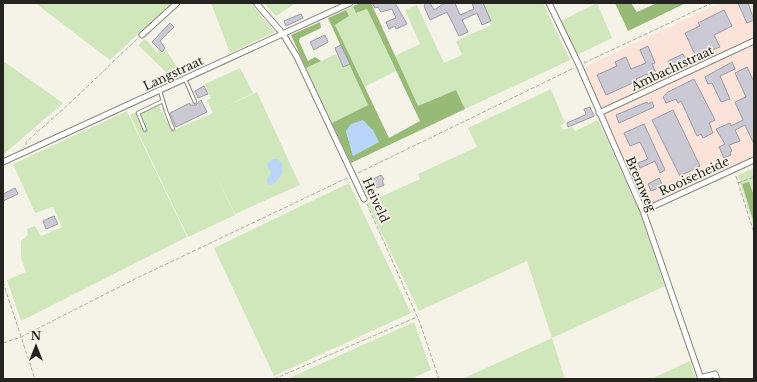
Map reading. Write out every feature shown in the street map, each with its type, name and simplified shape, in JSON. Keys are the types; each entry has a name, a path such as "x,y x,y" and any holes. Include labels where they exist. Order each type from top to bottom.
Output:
{"street":[{"path":"142,35 177,3"},
{"name":"Heiveld","path":"256,3 283,34 297,57 364,199"},
{"name":"Langstraat","path":"3,162 350,3"},
{"name":"Bremweg","path":"549,3 580,65 599,113 643,211 700,379 715,374 717,379"},
{"name":"Ambachtstraat","path":"599,113 754,41"},
{"name":"Rooiseheide","path":"643,211 754,160"}],"lane":[{"path":"185,79 195,102"},
{"path":"160,90 173,129"},
{"path":"145,130 138,113 163,101"}],"path":[{"path":"3,343 21,337 226,235 344,179 354,176 383,160 712,3"},
{"path":"26,152 26,142 69,104 142,35"},
{"path":"734,169 754,233"},
{"path":"738,183 754,177"},
{"name":"Heiveld","path":"364,199 418,316 439,379"},
{"path":"3,282 35,379"},
{"path":"274,379 418,316"}],"shaded area":[{"path":"720,3 754,3 754,159 647,209 581,69"}],"green space":[{"path":"35,3 172,3 110,60"},
{"path":"211,3 250,3 275,32 230,53"},
{"path":"264,3 296,3 276,16"},
{"path":"360,3 371,3 418,106 456,90 465,109 351,163 332,123 368,105 328,18 346,10 349,16 335,25 389,138 420,121 367,9 356,13 353,6","holes":["373,130 363,150 353,155 346,131"]},
{"path":"482,3 543,3 570,60 465,109 456,90 418,107 395,56 420,44 405,10 417,5 444,63 462,55 456,41 491,25"},
{"path":"597,3 612,38 577,55 561,21"},
{"path":"615,3 631,3 637,12 657,3 686,3 628,31"},
{"path":"353,6 357,13 367,9 396,71 364,87 335,25 349,16 346,10"},
{"path":"320,22 321,28 300,38 299,41 308,61 315,57 321,61 306,68 291,35"},
{"path":"145,39 157,52 164,47 182,75 173,79 138,45"},
{"path":"336,54 342,66 349,63 368,105 332,123 306,68"},
{"path":"3,61 63,103 3,155"},
{"path":"240,68 253,93 223,108 257,92 300,185 235,214 213,169 235,215 188,237 130,115 157,102 172,131 213,113 207,100 211,98 205,84"},
{"path":"551,89 565,123 561,125 563,130 572,127 575,131 598,120 638,208 665,286 552,338 527,261 419,311 367,203 420,179 418,174 477,147 468,128"},
{"path":"127,111 187,237 21,321 7,280 26,272 21,258 21,241 28,235 27,229 35,226 41,236 62,227 53,207 35,213 13,164"},
{"path":"754,168 754,228 738,175"},
{"path":"749,182 754,196 754,223 742,184"},
{"path":"349,183 411,313 274,376 214,248"},
{"path":"414,322 431,370 411,379 287,379"},
{"path":"552,338 565,379 462,379"},
{"path":"690,361 696,379 651,379"}],"water":[{"path":"363,120 373,130 379,142 353,156 346,131 351,124"},
{"path":"272,159 278,159 282,164 282,174 275,183 270,185 267,183 267,179 272,172 267,167 268,163"}],"building":[{"path":"372,3 395,3 407,24 396,29 395,26 389,29 386,22 396,18 392,9 381,12 378,7 375,8"},
{"path":"424,3 430,3 434,10 445,3 455,3 460,15 474,9 472,3 483,3 491,21 482,25 477,13 462,20 468,32 459,36 447,12 430,20"},
{"path":"738,3 748,3 754,20 747,23"},
{"path":"724,10 732,26 714,35 720,47 696,57 685,33 700,26 698,23"},
{"path":"301,14 303,18 286,26 284,21"},
{"path":"170,23 174,27 160,41 165,48 162,52 152,42"},
{"path":"325,35 328,42 314,50 310,42"},
{"path":"341,45 350,64 343,67 335,48"},
{"path":"648,46 655,63 652,64 658,77 650,80 647,74 636,79 637,81 606,95 597,75 617,66 615,62 626,57 631,69 646,63 640,50"},
{"path":"683,54 687,63 673,70 668,61"},
{"path":"732,62 735,69 720,76 730,99 721,102 712,83 708,84 705,77"},
{"path":"747,67 754,82 754,144 745,125 735,130 740,141 729,145 732,151 730,152 731,155 724,158 719,147 725,144 716,129 730,123 731,126 743,120 735,102 746,97 735,73"},
{"path":"694,79 715,120 709,123 713,133 703,138 701,134 697,136 681,101 678,103 676,99 666,103 663,97 668,92"},
{"path":"204,86 208,94 198,98 195,91"},
{"path":"201,100 207,112 176,127 170,113 190,103 190,105 196,105"},
{"path":"647,102 648,104 652,102 654,107 619,123 616,115"},
{"path":"590,107 594,116 568,127 567,123 585,115 584,109"},
{"path":"673,110 700,166 680,176 652,120"},
{"path":"644,124 665,170 660,173 655,161 640,168 638,163 648,159 644,150 640,142 630,146 624,133"},
{"path":"381,175 384,179 382,181 384,185 377,188 373,179"},
{"path":"659,178 663,186 651,191 648,184"},
{"path":"15,188 18,194 3,201 3,194"},
{"path":"54,216 58,224 46,229 43,221"}]}
